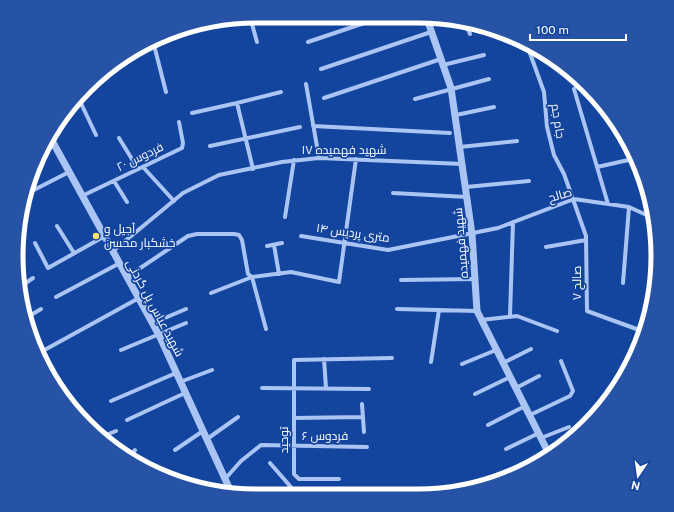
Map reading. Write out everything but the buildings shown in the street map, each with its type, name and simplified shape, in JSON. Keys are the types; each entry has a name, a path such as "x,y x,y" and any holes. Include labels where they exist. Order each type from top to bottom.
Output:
{"street":[{"path":"252,23 257,42"},
{"path":"308,42 364,23"},
{"name":"شهید فهمیده","path":"429,23 451,88 456,115 472,234 477,312 547,450"},
{"path":"468,28 470,34"},
{"path":"321,69 432,32"},
{"path":"154,46 166,92"},
{"name":"جام جم","path":"529,51 544,92 547,127 554,155 574,199"},
{"path":"324,98 442,62 484,55"},
{"path":"416,99 451,88 489,79"},
{"path":"306,84 319,158"},
{"path":"574,89 608,204"},
{"path":"192,113 281,92"},
{"path":"81,102 96,135"},
{"path":"237,103 253,169"},
{"path":"456,115 494,107"},
{"name":"فردوس ۲۰","path":"82,196 182,148 183,143 180,122"},
{"path":"313,126 450,133"},
{"path":"210,146 300,127"},
{"path":"119,138 138,169"},
{"name":"شهید عباس پل گردنی","path":"53,142 153,323 229,487"},
{"path":"460,147 517,142"},
{"name":"شهید فهمیده ۱۷","path":"113,251 183,193 219,175 294,160 319,158 463,164"},
{"path":"211,293 252,277 291,272 339,282 356,159"},
{"path":"285,217 294,160"},
{"path":"597,167 630,160"},
{"path":"143,167 174,200"},
{"path":"32,191 69,172"},
{"path":"114,181 127,202"},
{"path":"466,187 529,181"},
{"path":"393,193 467,197"},
{"name":"صالح","path":"472,234 498,228 574,199 629,207 648,216"},
{"name":"صالح ۷","path":"574,199 586,240 587,311 639,330"},
{"path":"623,283 629,207"},
{"path":"510,316 513,222"},
{"path":"57,226 74,253"},
{"path":"128,278 188,236 196,234 239,235 242,240 248,274 252,277 266,329"},
{"name":"۱۴ متری پردیس","path":"301,236 345,241 388,250 472,234"},
{"path":"34,243 48,268 105,236"},
{"path":"546,247 586,240"},
{"path":"267,246 282,243"},
{"path":"274,245 279,274"},
{"path":"56,297 120,263"},
{"path":"25,284 33,278"},
{"path":"401,280 475,278"},
{"path":"43,351 139,298"},
{"path":"31,315 41,309"},
{"path":"398,309 477,312"},
{"path":"153,323 186,310"},
{"path":"431,362 439,310"},
{"path":"481,320 517,316 557,331"},
{"path":"120,350 186,323"},
{"path":"503,363 531,349"},
{"path":"462,364 496,350"},
{"path":"326,388 324,359 392,358"},
{"name":"توحید","path":"324,359 294,360 294,474 299,479 339,479"},
{"path":"530,415 570,396 573,391 561,361"},
{"path":"180,382 212,370"},
{"path":"111,401 176,373"},
{"path":"516,388 539,376"},
{"path":"475,394 510,377"},
{"path":"262,388 369,389"},
{"path":"126,420 185,393"},
{"path":"362,404 364,432"},
{"path":"488,425 525,406"},
{"path":"207,440 238,417"},
{"path":"294,418 362,417"},
{"path":"506,449 540,436 570,427"},
{"path":"175,450 203,430"},
{"path":"107,435 116,431"},
{"name":"فردوس ۶","path":"225,479 241,461 260,445 367,447"},
{"path":"270,463 293,489"}],"place":[{"name":"آجیل و خشکبار محسن","path":"96,236"}]}
